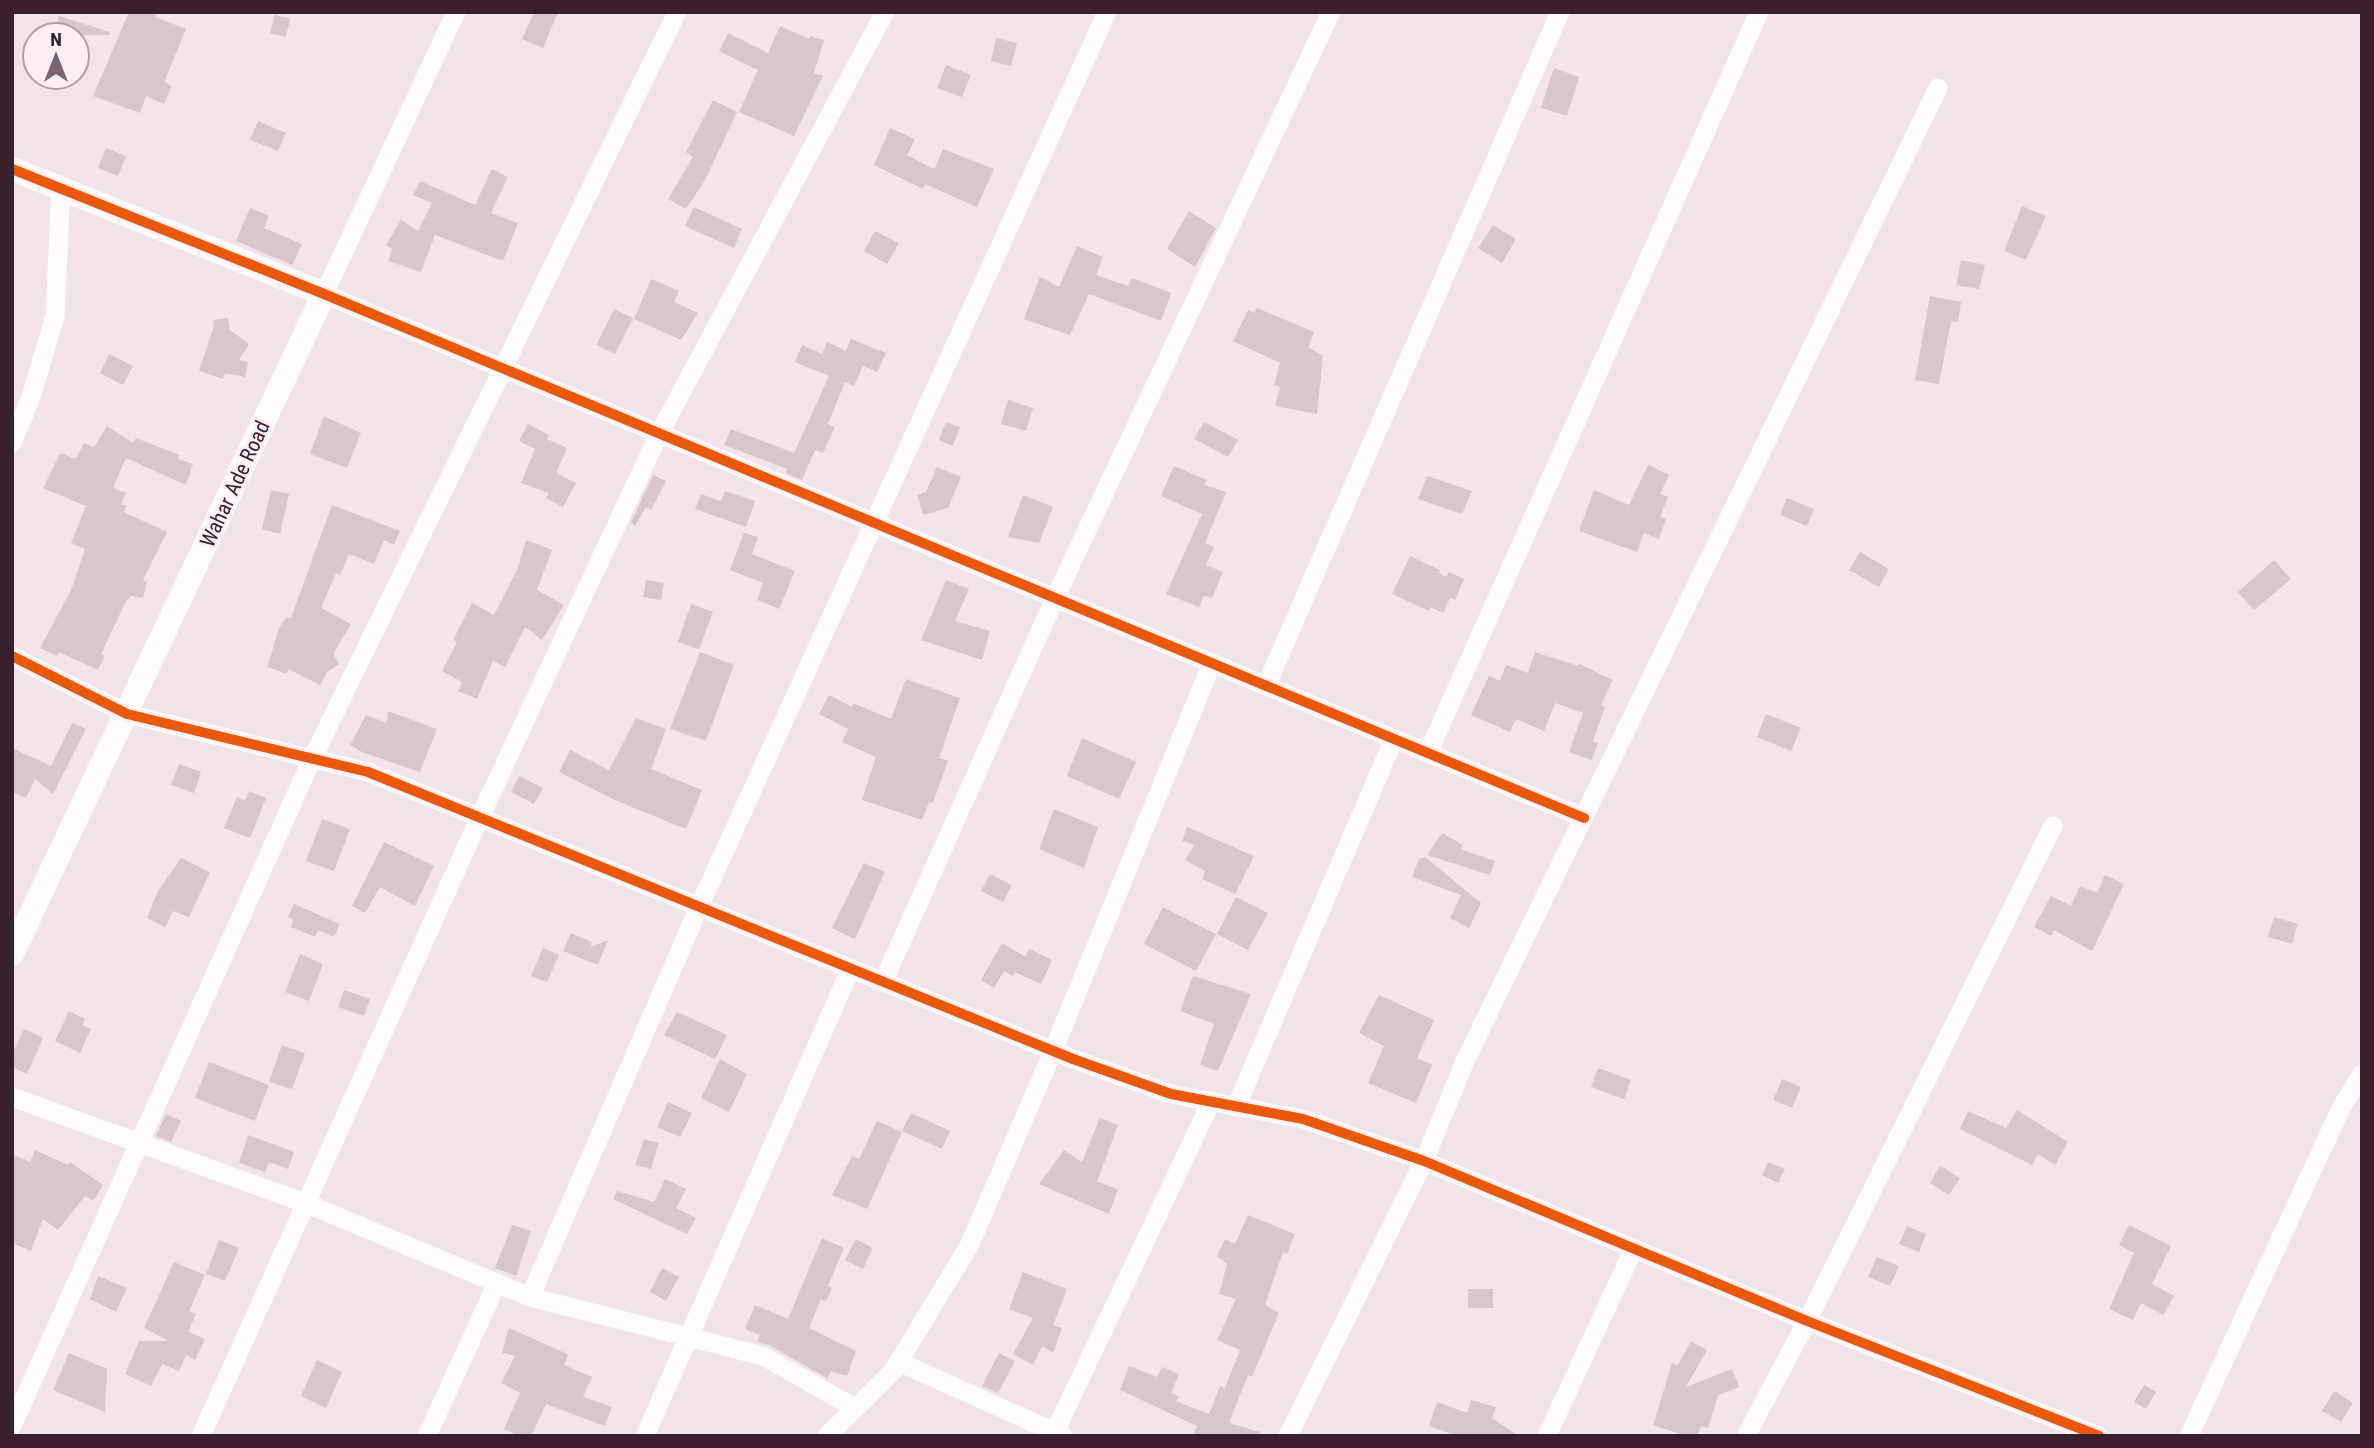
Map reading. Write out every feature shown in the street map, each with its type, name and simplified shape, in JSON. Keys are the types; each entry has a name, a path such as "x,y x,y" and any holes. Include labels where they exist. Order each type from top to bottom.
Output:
{"street":[{"name":"Wahar Ade Road","path":"12,954 456,12"},
{"path":"12,1426 312,759 677,12"},
{"path":"201,1436 480,817 659,434 886,12"},
{"path":"530,1297 699,907 1107,12"},
{"path":"883,982 1055,598 1331,12"},
{"path":"1266,686 1560,12"},
{"path":"1428,753 1759,12"},
{"path":"1288,1436 1424,1161 1465,1061 1938,88"},
{"path":"12,169 61,186 324,294 1584,818"},
{"path":"12,443 35,384 55,316 61,186"},
{"path":"12,656 127,714 368,772 1053,1051 1171,1094 1303,1119 1424,1161 1807,1321 2099,1436"},
{"path":"827,1436 899,1362 969,1246 1053,1051 1212,663"},
{"path":"1236,1107 1394,739"},
{"path":"1746,1436 1807,1321 2053,826"},
{"path":"645,1436 851,968"},
{"path":"2189,1436 2342,1106 2362,1074"},
{"path":"12,1097 305,1203 530,1297 763,1356 855,1408"},
{"path":"899,1362 1057,1434 1211,1102"},
{"path":"1546,1436 1634,1248"},
{"path":"427,1436 497,1283"}],"building":[{"path":"129,12 157,12 155,17 186,29 164,82 172,86 164,104 146,96 140,113 93,96"},
{"path":"534,12 558,12 543,48 522,39"},
{"path":"275,15 290,19 286,37 270,33"},
{"path":"59,16 75,21 57,21"},
{"path":"91,26 110,32 109,35 91,35"},
{"path":"780,26 809,39 810,36 824,40 814,73 823,76 794,136 739,112 758,70 719,51 728,33 768,53"},
{"path":"996,38 1017,43 1011,66 991,61"},
{"path":"946,65 971,75 962,97 937,88"},
{"path":"1554,68 1579,77 1567,116 1541,108"},
{"path":"713,100 737,112 705,180 686,209 668,199 693,157 686,152"},
{"path":"258,121 286,133 278,151 250,140"},
{"path":"890,128 915,139 907,155 934,169 943,149 994,169 977,207 925,184 923,189 874,165"},
{"path":"106,148 126,156 118,176 98,168"},
{"path":"492,169 508,177 491,213 518,223 503,261 435,235 421,272 388,261 392,249 386,245 401,220 418,231 432,203 413,195 420,181 475,205"},
{"path":"2022,206 2046,216 2026,260 2004,251"},
{"path":"694,207 742,229 734,248 685,226"},
{"path":"250,208 269,216 264,228 302,244 292,265 236,241"},
{"path":"1189,211 1216,228 1195,267 1167,249"},
{"path":"1493,225 1516,239 1502,263 1478,248"},
{"path":"875,231 899,243 887,264 864,251"},
{"path":"1077,246 1103,257 1096,275 1128,286 1132,278 1171,293 1161,321 1089,294 1070,335 1024,319 1040,277 1059,287"},
{"path":"1961,260 1985,265 1979,289 1956,285"},
{"path":"651,279 679,291 674,302 698,313 681,340 634,319"},
{"path":"1930,296 1961,302 1958,322 1951,321 1939,384 1915,380"},
{"path":"1257,308 1314,332 1308,347 1323,356 1317,414 1275,406 1280,387 1274,385 1280,363 1233,341 1248,310 1255,313"},
{"path":"614,309 633,318 615,354 596,345"},
{"path":"228,318 230,330 249,344 239,360 248,362 245,377 225,373 223,379 199,371 214,326 213,320"},
{"path":"851,339 886,353 877,372 863,366 854,386 845,382 828,424 835,427 823,453 815,450 802,480 786,473 787,469 724,445 731,429 794,453 829,376 795,362 802,345 822,354 827,342 846,351"},
{"path":"109,354 133,366 123,385 100,373"},
{"path":"1008,400 1033,408 1026,431 1001,424"},
{"path":"324,416 361,433 347,468 310,454"},
{"path":"946,422 960,427 953,446 939,440"},
{"path":"1204,422 1238,440 1228,457 1194,439"},
{"path":"528,424 549,435 547,439 567,448 556,473 576,483 563,507 546,498 549,493 521,483 535,449 519,441"},
{"path":"107,426 133,443 136,438 180,455 178,459 193,464 186,485 126,458 113,488 126,493 121,504 126,506 124,512 167,532 143,580 147,582 143,598 131,596 126,601 101,654 105,656 98,670 59,652 57,656 40,648 71,590 85,549 71,543 86,506 43,488 60,453 76,459 84,443 94,447"},
{"path":"1648,465 1669,475 1660,494 1668,497 1660,517 1666,519 1659,539 1644,533 1637,552 1579,531 1594,490 1629,505"},
{"path":"1174,466 1207,480 1204,485 1226,492 1205,543 1214,547 1206,565 1223,572 1212,598 1204,596 1199,607 1166,594 1202,514 1161,496"},
{"path":"937,467 961,477 948,508 923,515 917,495 926,492"},
{"path":"653,475 666,481 651,510 646,507 635,526 631,523"},
{"path":"1427,476 1472,491 1462,514 1418,499"},
{"path":"271,490 289,494 280,534 262,529"},
{"path":"725,491 755,501 746,527 695,509 701,494 721,501"},
{"path":"1023,495 1053,507 1039,543 1008,537"},
{"path":"1787,498 1814,509 1807,526 1780,515"},
{"path":"332,505 400,531 394,545 384,540 374,564 349,554 340,575 336,573 321,608 351,624 333,654 339,664 327,672 320,685 288,669 287,674 267,667 280,626 287,617 291,618"},
{"path":"744,533 758,537 752,554 795,571 779,609 757,600 763,583 730,570"},
{"path":"526,540 552,550 537,590 564,605 542,640 525,627 505,667 493,661 477,699 458,691 462,682 442,671 457,642 453,640 472,603 494,615 518,568"},
{"path":"1860,552 1889,569 1879,587 1849,570"},
{"path":"1410,556 1440,570 1439,573 1446,577 1449,572 1464,579 1455,600 1450,598 1443,613 1430,607 1429,611 1392,594"},
{"path":"2274,560 2291,579 2254,610 2238,592"},
{"path":"646,580 664,583 661,600 643,597"},
{"path":"946,580 969,589 955,621 990,631 982,660 921,640"},
{"path":"691,604 713,612 699,649 678,642"},
{"path":"700,652 734,665 706,741 670,729"},
{"path":"1535,652 1578,666 1579,664 1613,680 1601,705 1605,707 1593,741 1598,743 1592,760 1569,752 1583,713 1555,703 1544,731 1516,719 1510,732 1471,715 1489,676 1500,681 1506,665 1528,673"},
{"path":"906,679 960,698 939,758 948,761 933,803 929,802 922,820 862,800 876,757 842,742 848,729 819,714 829,695 852,707 853,703 891,719"},
{"path":"388,711 437,729 420,772 362,752 350,745 366,715 387,723"},
{"path":"1766,714 1801,728 1791,751 1757,737"},
{"path":"636,718 666,729 651,769 702,790 686,829 617,801 559,772 570,750 609,770"},
{"path":"72,723 86,729 53,794 35,779 26,798 12,792 12,748 51,766"},
{"path":"1082,738 1136,762 1119,799 1067,776"},
{"path":"179,764 201,772 194,793 171,785"},
{"path":"519,776 543,788 534,804 511,792"},
{"path":"249,791 266,798 250,838 224,828 237,797 245,801"},
{"path":"1054,809 1098,827 1084,868 1039,849"},
{"path":"322,819 350,829 334,871 306,861"},
{"path":"1187,827 1254,856 1235,894 1202,879 1205,871 1185,860 1194,845 1182,841"},
{"path":"1442,833 1463,845 1460,849 1495,861 1490,875 1427,855"},
{"path":"384,842 434,866 415,906 380,887 365,913 352,906"},
{"path":"1425,857 1481,903 1469,928 1450,918 1461,895 1412,877 1419,859"},
{"path":"181,858 210,872 189,917 173,911 165,927 147,918 158,891"},
{"path":"864,863 885,872 855,939 832,928"},
{"path":"990,874 1012,885 1003,902 981,891"},
{"path":"2105,875 2124,884 2092,951 2054,930 2051,936 2034,927 2051,896 2071,906 2080,886 2097,893"},
{"path":"1236,897 1268,913 1248,950 1217,934"},
{"path":"294,904 340,924 334,937 318,930 315,937 291,927 293,919 288,917"},
{"path":"1163,907 1216,934 1196,971 1144,944"},
{"path":"2274,917 2298,924 2292,944 2268,937"},
{"path":"571,933 592,942 590,947 608,940 598,965 563,951"},
{"path":"1002,943 1026,957 1029,949 1052,960 1041,984 1015,972 1013,976 1004,971 994,988 981,980"},
{"path":"543,948 559,955 547,982 531,976"},
{"path":"300,954 323,964 309,1001 285,992"},
{"path":"1193,976 1251,994 1218,1071 1200,1065 1214,1024 1180,1011"},
{"path":"344,990 370,999 364,1016 338,1007"},
{"path":"1379,995 1434,1020 1417,1058 1432,1065 1416,1103 1368,1083 1384,1046 1359,1033"},
{"path":"69,1011 85,1019 82,1025 91,1029 80,1053 55,1041"},
{"path":"677,1012 727,1035 715,1059 664,1035"},
{"path":"24,1029 43,1038 27,1074 12,1067 12,1054"},
{"path":"282,1045 305,1053 292,1089 269,1082"},
{"path":"720,1059 747,1074 729,1112 701,1098"},
{"path":"209,1062 269,1085 255,1121 195,1098"},
{"path":"1598,1068 1631,1080 1624,1099 1591,1087"},
{"path":"1782,1079 1801,1087 1792,1108 1773,1100"},
{"path":"668,1102 692,1113 680,1137 657,1127"},
{"path":"2017,1110 2068,1142 2055,1165 2038,1154 2032,1165 1960,1129 1968,1111 2006,1128"},
{"path":"911,1113 950,1131 942,1149 902,1131"},
{"path":"166,1114 181,1121 171,1142 156,1136"},
{"path":"1100,1118 1118,1125 1097,1182 1118,1189 1109,1214 1039,1184 1064,1150 1082,1162"},
{"path":"877,1121 902,1132 867,1209 832,1195 852,1156 859,1159"},
{"path":"248,1135 294,1152 288,1169 269,1162 265,1172 239,1163"},
{"path":"644,1139 659,1143 651,1169 635,1165"},
{"path":"35,1150 68,1165 70,1162 103,1185 93,1201 85,1196 58,1230 43,1219 31,1251 12,1243 12,1154 30,1162"},
{"path":"1768,1162 1785,1169 1778,1183 1762,1175"},
{"path":"1940,1166 1960,1178 1949,1195 1930,1183"},
{"path":"665,1179 686,1189 676,1208 696,1218 687,1234 613,1199 617,1191 654,1202"},
{"path":"1248,1215 1295,1234 1287,1254 1283,1252 1265,1305 1279,1313 1252,1377 1248,1375 1229,1423 1260,1432 1259,1436 1193,1436 1197,1426 1120,1390 1129,1366 1157,1377 1162,1367 1179,1374 1171,1393 1179,1396 1176,1401 1209,1414 1220,1386 1225,1388 1240,1350 1217,1340 1236,1299 1219,1294 1227,1264 1217,1256 1225,1239 1235,1244"},
{"path":"512,1225 531,1231 516,1276 495,1268"},
{"path":"2129,1225 2171,1246 2152,1284 2174,1296 2163,1315 2141,1303 2133,1320 2109,1309 2134,1253 2119,1245"},
{"path":"1907,1226 1926,1234 1919,1252 1899,1244"},
{"path":"822,1238 844,1248 828,1286 832,1288 826,1301 821,1299 809,1328 856,1351 847,1376 831,1371 827,1378 769,1345 757,1342 760,1335 745,1329 755,1305 788,1319"},
{"path":"856,1239 873,1248 863,1269 845,1260"},
{"path":"219,1240 239,1248 225,1281 206,1274"},
{"path":"1877,1257 1899,1266 1890,1286 1868,1277"},
{"path":"174,1262 205,1275 189,1311 196,1314 188,1332 205,1339 195,1360 186,1355 179,1371 162,1364 151,1386 125,1374 139,1341 169,1341 144,1328"},
{"path":"662,1268 679,1277 666,1301 650,1292"},
{"path":"1023,1272 1067,1289 1053,1325 1062,1328 1053,1353 1042,1346 1033,1365 1013,1354 1033,1318 1009,1309"},
{"path":"98,1276 127,1288 116,1312 90,1299"},
{"path":"1468,1289 1493,1289 1493,1308 1468,1308"},
{"path":"509,1328 565,1353 568,1355 564,1365 592,1377 583,1397 612,1407 605,1426 546,1404 531,1436 519,1436 504,1429 520,1393 501,1383 515,1356 502,1353"},
{"path":"1691,1341 1707,1350 1686,1387 1732,1369 1739,1387 1718,1395 1708,1428 1701,1426 1697,1436 1686,1436 1653,1425 1672,1363 1678,1365"},
{"path":"69,1353 107,1369 105,1412 53,1390"},
{"path":"999,1353 1015,1361 998,1393 982,1386"},
{"path":"317,1360 342,1372 326,1408 301,1396"},
{"path":"2144,1385 2156,1392 2146,1409 2134,1402"},
{"path":"2334,1391 2353,1403 2341,1422 2322,1411"},
{"path":"1471,1400 1496,1407 1492,1418 1519,1436 1457,1436 1429,1426 1437,1402 1467,1413"}],"cycle path":[{"path":"12,169 324,294 1584,818"},
{"path":"12,656 127,714 368,772 1073,1059 1171,1094 1303,1119 1424,1161 1807,1321 2099,1436"}]}
